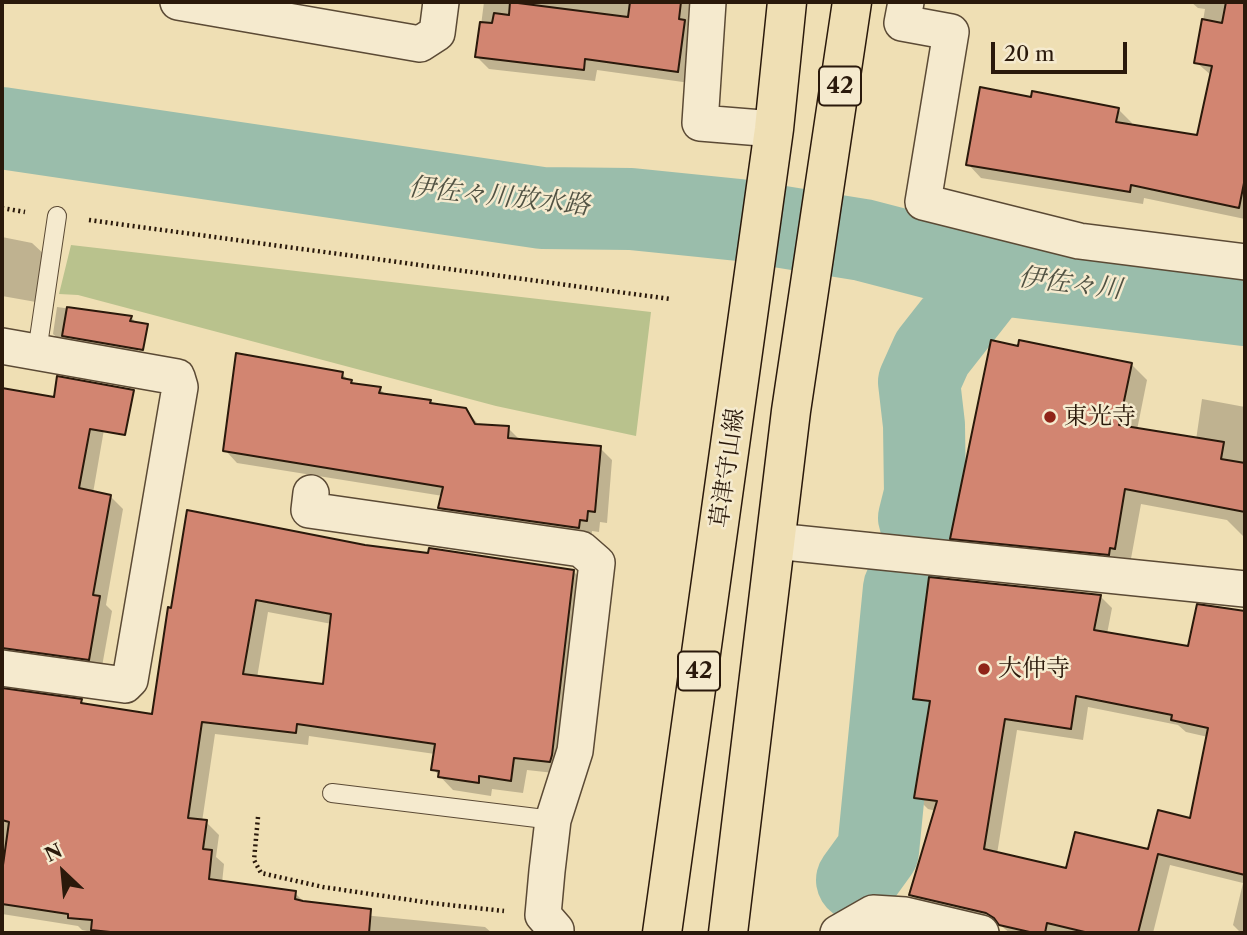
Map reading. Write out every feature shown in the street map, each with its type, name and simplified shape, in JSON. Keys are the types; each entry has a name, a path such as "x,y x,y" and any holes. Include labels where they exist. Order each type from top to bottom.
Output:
{"main road":[{"name":"草津守山線","path":"662,933 736,408 787,2"},
{"name":"42","path":"728,933 791,411 852,2"}],"street":[{"path":"178,2 420,44 437,33 440,2"},
{"path":"708,2 700,123 771,145"},
{"path":"906,2 902,23 951,32 923,202 1079,242 1245,262"},
{"path":"2,346 177,377 180,387 130,680 125,685 2,668"},
{"path":"311,493 309,510 582,549 597,563 575,751 553,820 550,924"},
{"path":"775,541 1245,589"},
{"path":"838,933 873,913 905,915 981,933"}],"lane":[{"path":"37,352 57,216"},
{"path":"332,793 553,820"}],"path":[{"path":"2,208 670,299"},
{"path":"258,817 254,860 261,873 323,887 550,924"}],"green space":[{"path":"71,245 651,312 636,436 496,406 78,295 59,294"}],"building":[{"path":"510,2 628,17 630,2 681,2 679,19 685,20 678,72 585,59 584,70 475,57 480,22 492,23 494,13 509,15"},
{"path":"1226,2 1245,2 1245,178 1239,208 1131,185 1130,192 966,165 980,87 1031,97 1032,91 1119,108 1116,122 1197,135 1212,66 1194,63 1202,19 1222,23"},
{"path":"67,307 132,316 130,321 148,324 143,350 62,336"},
{"path":"991,340 1018,346 1019,340 1132,363 1119,425 1224,442 1221,459 1245,463 1245,512 1125,489 1115,549 1110,548 1109,555 950,539"},
{"path":"236,353 343,372 342,378 352,380 351,383 381,387 379,393 466,408 475,424 509,426 508,438 601,446 595,512 588,511 587,521 580,520 579,528 438,508 443,487 223,451"},
{"path":"57,376 134,390 125,435 90,429 79,488 111,495 93,595 100,596 89,660 2,648 2,388 54,397"},
{"path":"187,510 365,545 428,553 429,548 574,570 550,762 514,758 511,781 479,776 479,783 438,777 439,771 431,770 435,744 297,724 296,733 202,722 188,818 207,820 203,849 212,850 209,879 296,891 295,899 303,901 371,909 369,933 120,933 91,930 92,920 68,918 68,914 2,904 2,872 9,822 2,820 2,688 82,699 81,703 152,714 168,607 171,608","holes":["256,600 331,614 323,684 243,674"]},
{"path":"929,577 1101,595 1094,630 1188,646 1197,604 1245,611 1245,875 1158,854 1138,933 1089,933 1047,923 1045,933 1034,933 999,925 986,913 909,895 937,801 914,798 930,701 913,699","holes":["1076,696 1172,715 1171,720 1208,728 1190,818 1158,810 1148,849 1075,832 1066,868 984,849 1005,719 1071,729"]}],"waterway":[{"name":"伊佐々川放水路","path":"2,128 542,208 631,209 739,220 863,240 994,274 1245,305"},
{"name":"伊佐々川","path":"919,518 925,494 924,425 919,382 932,353 994,274"},
{"name":"伊佐々川","path":"857,880 878,851 904,588"}],"place":[{"name":"東光寺","path":"1050,417"},
{"name":"大仲寺","path":"984,669"}]}
